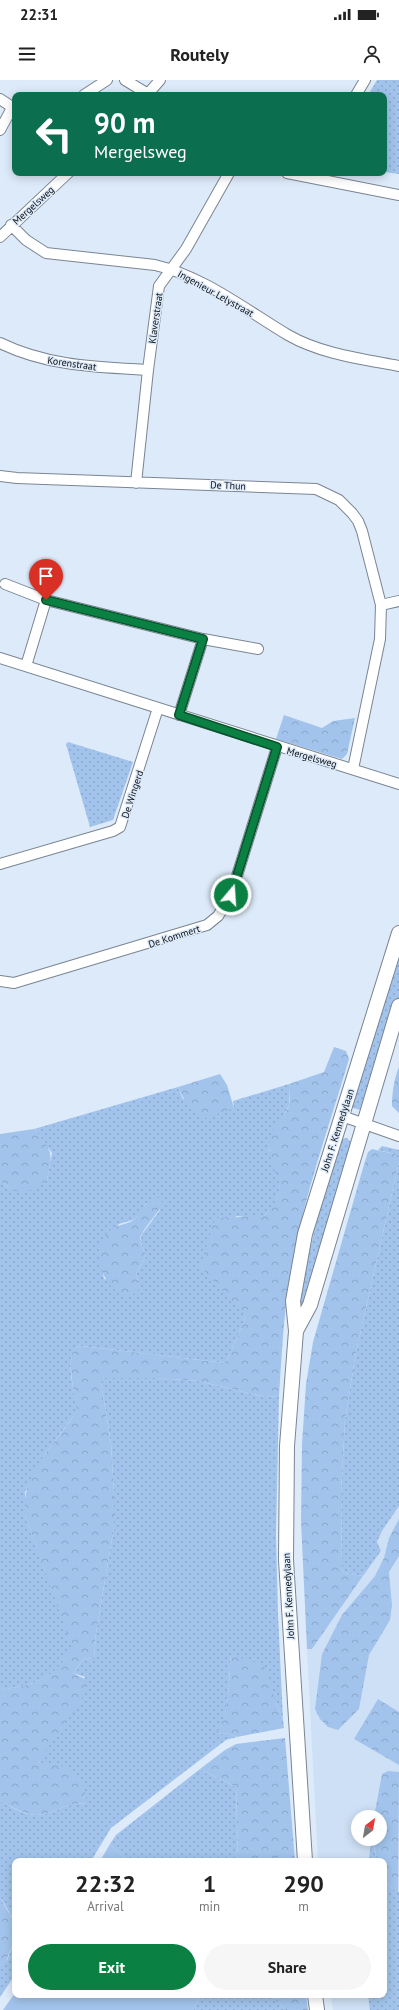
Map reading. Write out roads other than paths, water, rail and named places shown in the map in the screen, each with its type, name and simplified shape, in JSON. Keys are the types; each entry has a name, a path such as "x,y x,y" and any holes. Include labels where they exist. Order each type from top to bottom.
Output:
{"street":[{"path":"89,92 107,80"},
{"path":"125,80 144,92"},
{"path":"149,92 160,80"},
{"path":"358,92 365,80"},
{"path":"0,99 12,107"},
{"path":"0,130 12,111"},
{"name":"Mergelsweg","path":"0,237 65,176"},
{"name":"Klaverstraat","path":"136,482 159,286 172,269 227,176"},
{"path":"317,176 327,177 399,195"},
{"name":"Ingenieur Lelystraat","path":"11,225 26,240 46,253 155,265 172,269 199,282 289,336 327,351 399,366"},
{"name":"Korenstraat","path":"0,343 54,362 73,365 148,370"},
{"name":"De Thun","path":"0,476 17,478 316,489 332,495 352,513 362,531 381,605 380,639 353,769"},
{"path":"5,584 46,600 203,639 258,649"},
{"path":"26,666 46,600"},
{"path":"381,605 399,601"},
{"path":"179,715 203,639"},
{"name":"Mergelsweg","path":"0,658 277,747 399,784"},
{"name":"De Wingerd","path":"0,864 113,831 120,827 158,708"},
{"name":"De Kommert","path":"0,981 14,983 163,939 207,925 218,916 231,895 277,747"},
{"name":"John F. Kennedylaan","path":"305,1858 286,1560 287,1446 296,1331 293,1301 306,1234 399,933"},
{"name":"John F. Kennedylaan","path":"296,1331 310,1305 399,1006"},
{"path":"342,1116 399,1136"},
{"path":"315,1998 317,2010"}]}
